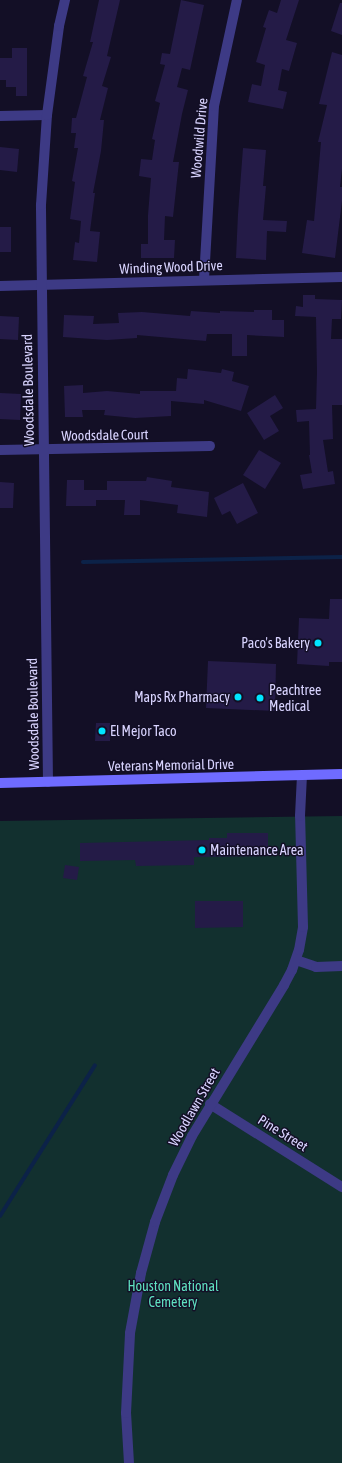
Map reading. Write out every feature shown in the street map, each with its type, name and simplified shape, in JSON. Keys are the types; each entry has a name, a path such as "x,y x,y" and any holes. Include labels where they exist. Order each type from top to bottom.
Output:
{"main road":[{"name":"Veterans Memorial Drive","path":"0,783 342,774"}],"street":[{"name":"Woodsdale Boulevard","path":"48,782 40,205 47,115 59,26 65,0"},
{"name":"Woodwild Drive","path":"204,279 214,106 238,0"},
{"path":"0,116 47,115"},
{"name":"Winding Wood Drive","path":"0,286 41,286 204,279 342,277"},
{"name":"Woodsdale Court","path":"0,450 210,446"},
{"name":"Woodlawn Street","path":"129,1463 126,1413 128,1356 141,1273 155,1222 170,1182 192,1136 210,1104 284,985 296,960 303,927 300,816 302,775"},
{"path":"296,960 316,967 342,966"},
{"name":"Pine Street","path":"210,1104 342,1187"}],"green space":[{"name":"Houston National Cemetery","path":"342,816 342,1463 0,1463 0,821"}],"building":[{"path":"99,0 120,0 107,56 111,57 102,86 108,88 100,120 104,120 101,151 93,193 95,193 90,231 100,232 97,262 73,260 75,242 79,243 81,221 70,219 75,182 72,181 78,148 74,148 76,133 71,133 72,118 76,118 87,77 83,76 93,42 90,42"},
{"path":"181,0 204,5 190,70 182,68 177,87 188,90 173,162 179,162 173,217 165,216 164,240 175,240 174,258 141,258 141,244 148,244 148,215 151,178 139,176 141,159 152,160 155,140 152,139 160,103 155,101 165,65 160,64 162,53 170,54"},
{"path":"281,0 299,0 286,40 297,43 289,71 282,69 278,90 287,92 283,109 248,102 252,84 261,86 265,65 256,62 266,28 263,27 269,10 277,13"},
{"path":"340,3 342,3 342,35 331,31"},
{"path":"12,48 27,48 27,96 16,96 16,87 6,87 6,80 0,80 0,58 12,58"},
{"path":"332,52 342,55 342,169 340,187 342,187 342,201 335,258 302,253 307,220 314,221 321,142 318,142 327,105 319,104"},
{"path":"0,147 19,149 17,172 0,170"},
{"path":"243,148 266,150 263,186 266,186 263,220 287,221 286,232 267,231 266,260 236,258"},
{"path":"0,227 11,227 11,252 0,252"},
{"path":"303,295 315,295 315,299 342,300 341,319 332,319 331,339 342,339 342,405 332,405 333,439 323,440 328,472 333,471 335,484 303,489 300,475 312,473 309,455 309,421 297,422 296,410 316,409 317,372 316,317 295,316 296,306 303,307"},
{"path":"254,310 272,310 272,320 284,320 284,337 247,335 247,356 232,356 232,334 207,334 206,341 137,335 137,338 107,340 63,337 64,315 94,316 93,324 119,323 118,313 142,312 190,316 191,311 220,313 220,311 254,312"},
{"path":"0,316 19,317 18,340 0,339"},
{"path":"188,369 221,373 222,369 234,372 232,381 249,386 241,411 204,400 204,404 171,401 171,416 135,418 104,415 105,410 82,410 83,417 65,417 64,386 83,385 83,393 107,391 140,394 140,391 176,391 177,378 187,379"},
{"path":"0,393 21,394 20,420 0,419"},
{"path":"275,395 283,408 270,416 279,431 264,440 247,413"},
{"path":"259,450 281,463 265,489 243,475"},
{"path":"147,477 172,481 171,487 209,492 207,517 177,513 178,505 140,500 140,515 124,515 125,500 96,500 96,506 66,506 67,480 84,480 84,490 107,490 107,481 146,481"},
{"path":"0,482 14,483 13,508 0,508"},
{"path":"243,483 258,513 237,524 230,511 222,515 214,498"},
{"path":"330,599 342,599 342,662 329,662 329,666 297,664 299,618 329,619"},
{"path":"208,661 276,664 275,711 206,708"},
{"path":"96,723 110,723 110,741 95,741"},
{"name":"Maintenance Area","path":"227,833 268,833 268,856 194,857 194,865 136,866 135,860 80,861 80,843 209,840 209,838 227,838"},
{"path":"65,865 79,867 77,880 63,878"},
{"path":"195,901 243,901 243,927 195,928"}],"waterway":[{"path":"83,562 342,557"},
{"path":"0,1216 95,1065"}],"place":[{"name":"Paco's Bakery","path":"318,643"},
{"name":"Maps Rx Pharmacy","path":"238,697"},
{"name":"Peachtree Medical","path":"260,698"},
{"name":"El Mejor Taco","path":"102,731"},
{"name":"Maintenance Area","path":"202,850"}]}
